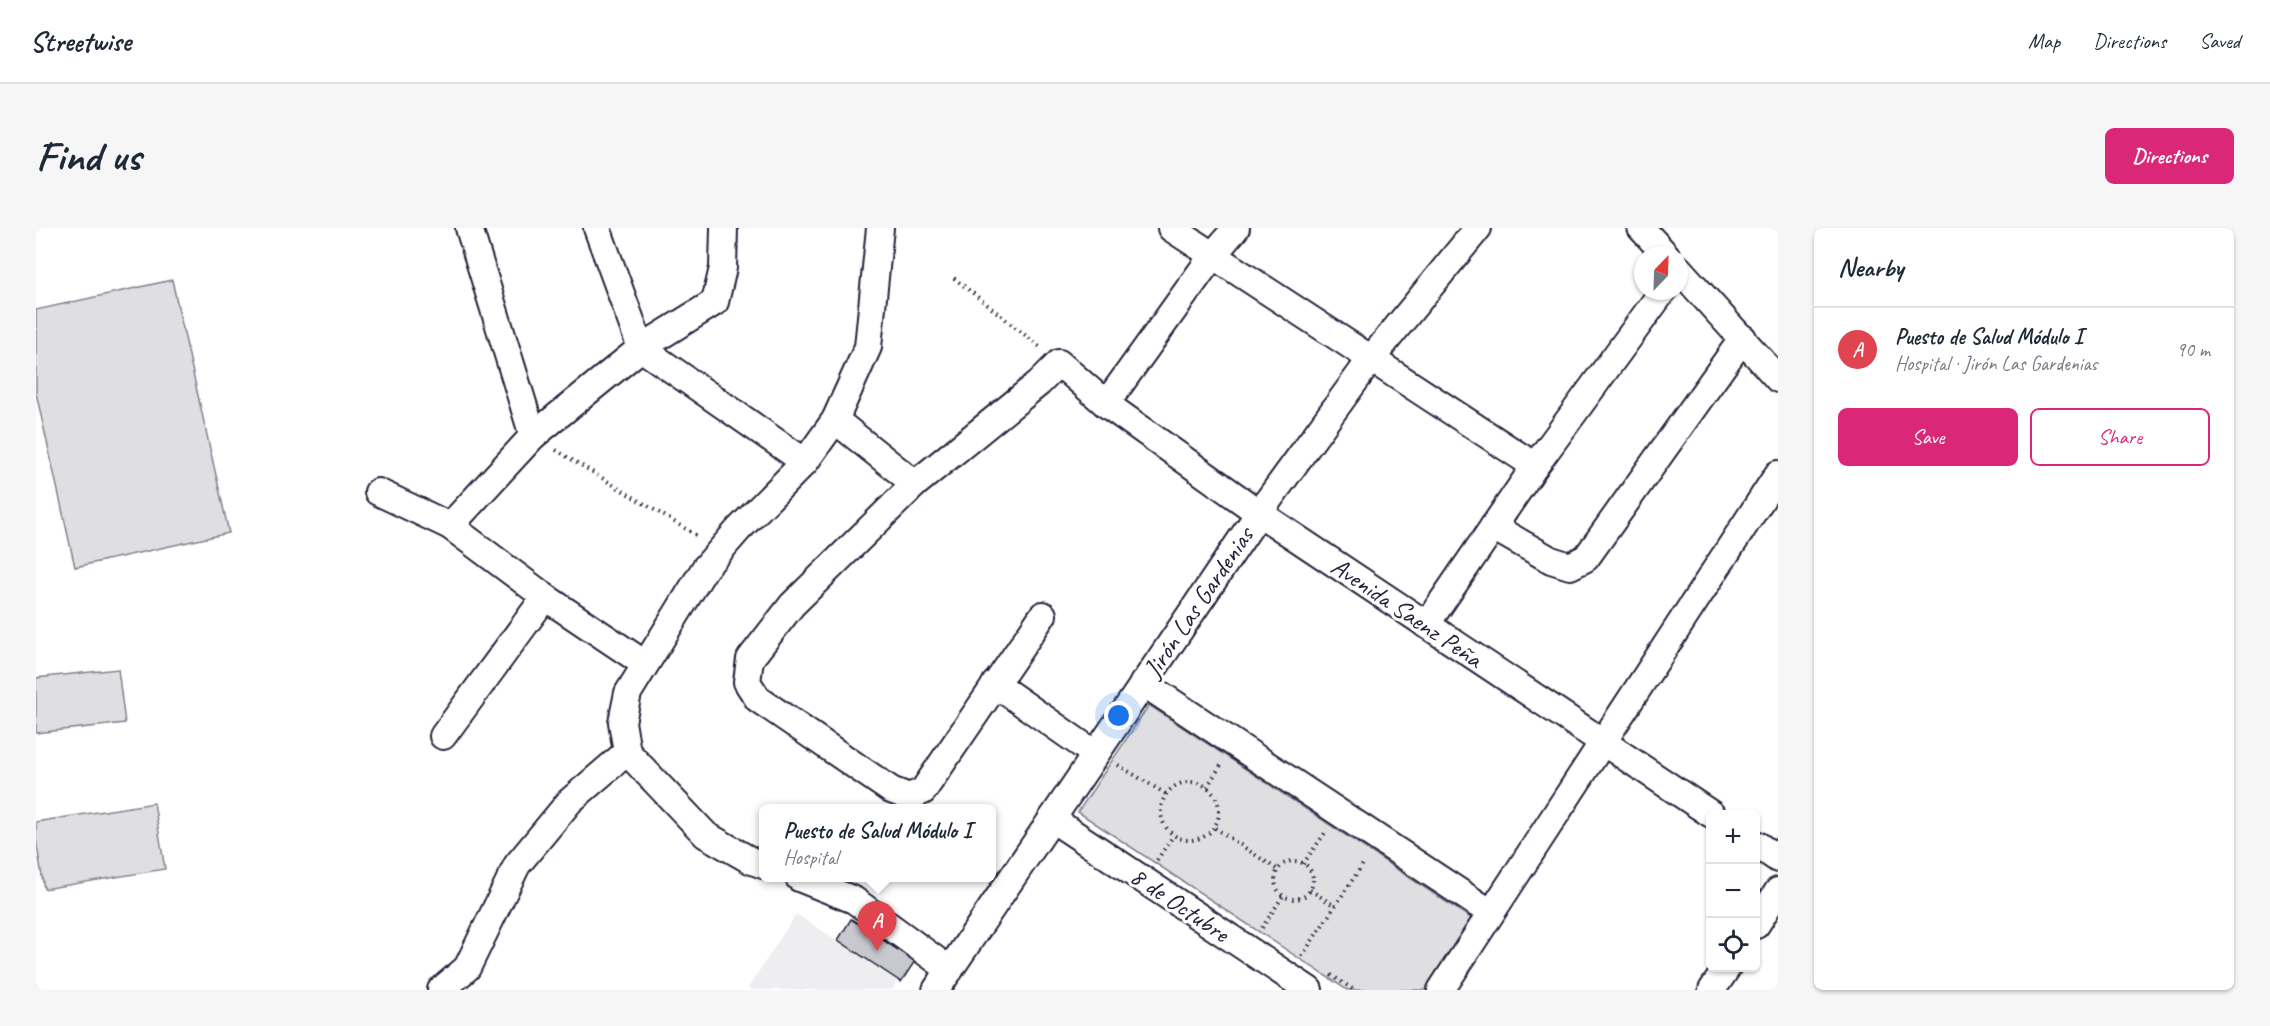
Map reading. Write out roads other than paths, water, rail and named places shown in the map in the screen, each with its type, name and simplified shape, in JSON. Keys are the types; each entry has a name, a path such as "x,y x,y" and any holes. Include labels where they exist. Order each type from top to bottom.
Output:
{"street":[{"path":"469,228 533,436"},
{"path":"597,228 641,348 805,462"},
{"path":"450,525 533,436 641,348 715,302 723,268 724,228"},
{"path":"759,863 706,835 627,752 622,722 628,693 705,568 805,462 835,420 868,348 880,228"},
{"path":"1171,228 1535,466"},
{"path":"1106,404 1213,255 1236,228"},
{"name":"Jirón Las Gardenias","path":"943,980 1052,819 1105,758 1143,683 1259,513 1371,359 1478,228"},
{"path":"1641,228 1658,246"},
{"path":"1688,279 1778,379"},
{"path":"1426,625 1535,466 1656,300"},
{"path":"1493,527 1551,560 1570,566 1586,558 1743,338"},
{"name":"Avenida Saenz Peña","path":"915,484 1040,383 1059,363 1106,404 1259,513 1706,811"},
{"path":"835,420 915,484 792,605 750,659 747,682 758,699 891,790 909,798 922,791 1043,615"},
{"path":"1441,990 1777,478"},
{"path":"378,492 450,525 545,597 645,664"},
{"path":"443,736 545,597"},
{"path":"1143,683 1491,913"},
{"path":"996,684 1105,758"},
{"path":"441,990 467,968 517,865 570,801 627,752"},
{"name":"8 de Octubre","path":"1052,819 1309,990"},
{"path":"1760,847 1778,859"},
{"path":"809,882 854,900 943,980"},
{"path":"1760,918 1778,891"},
{"path":"1712,990 1724,972"}],"place":[{"name":"Puesto de Salud Módulo I","path":"877,951"}]}
